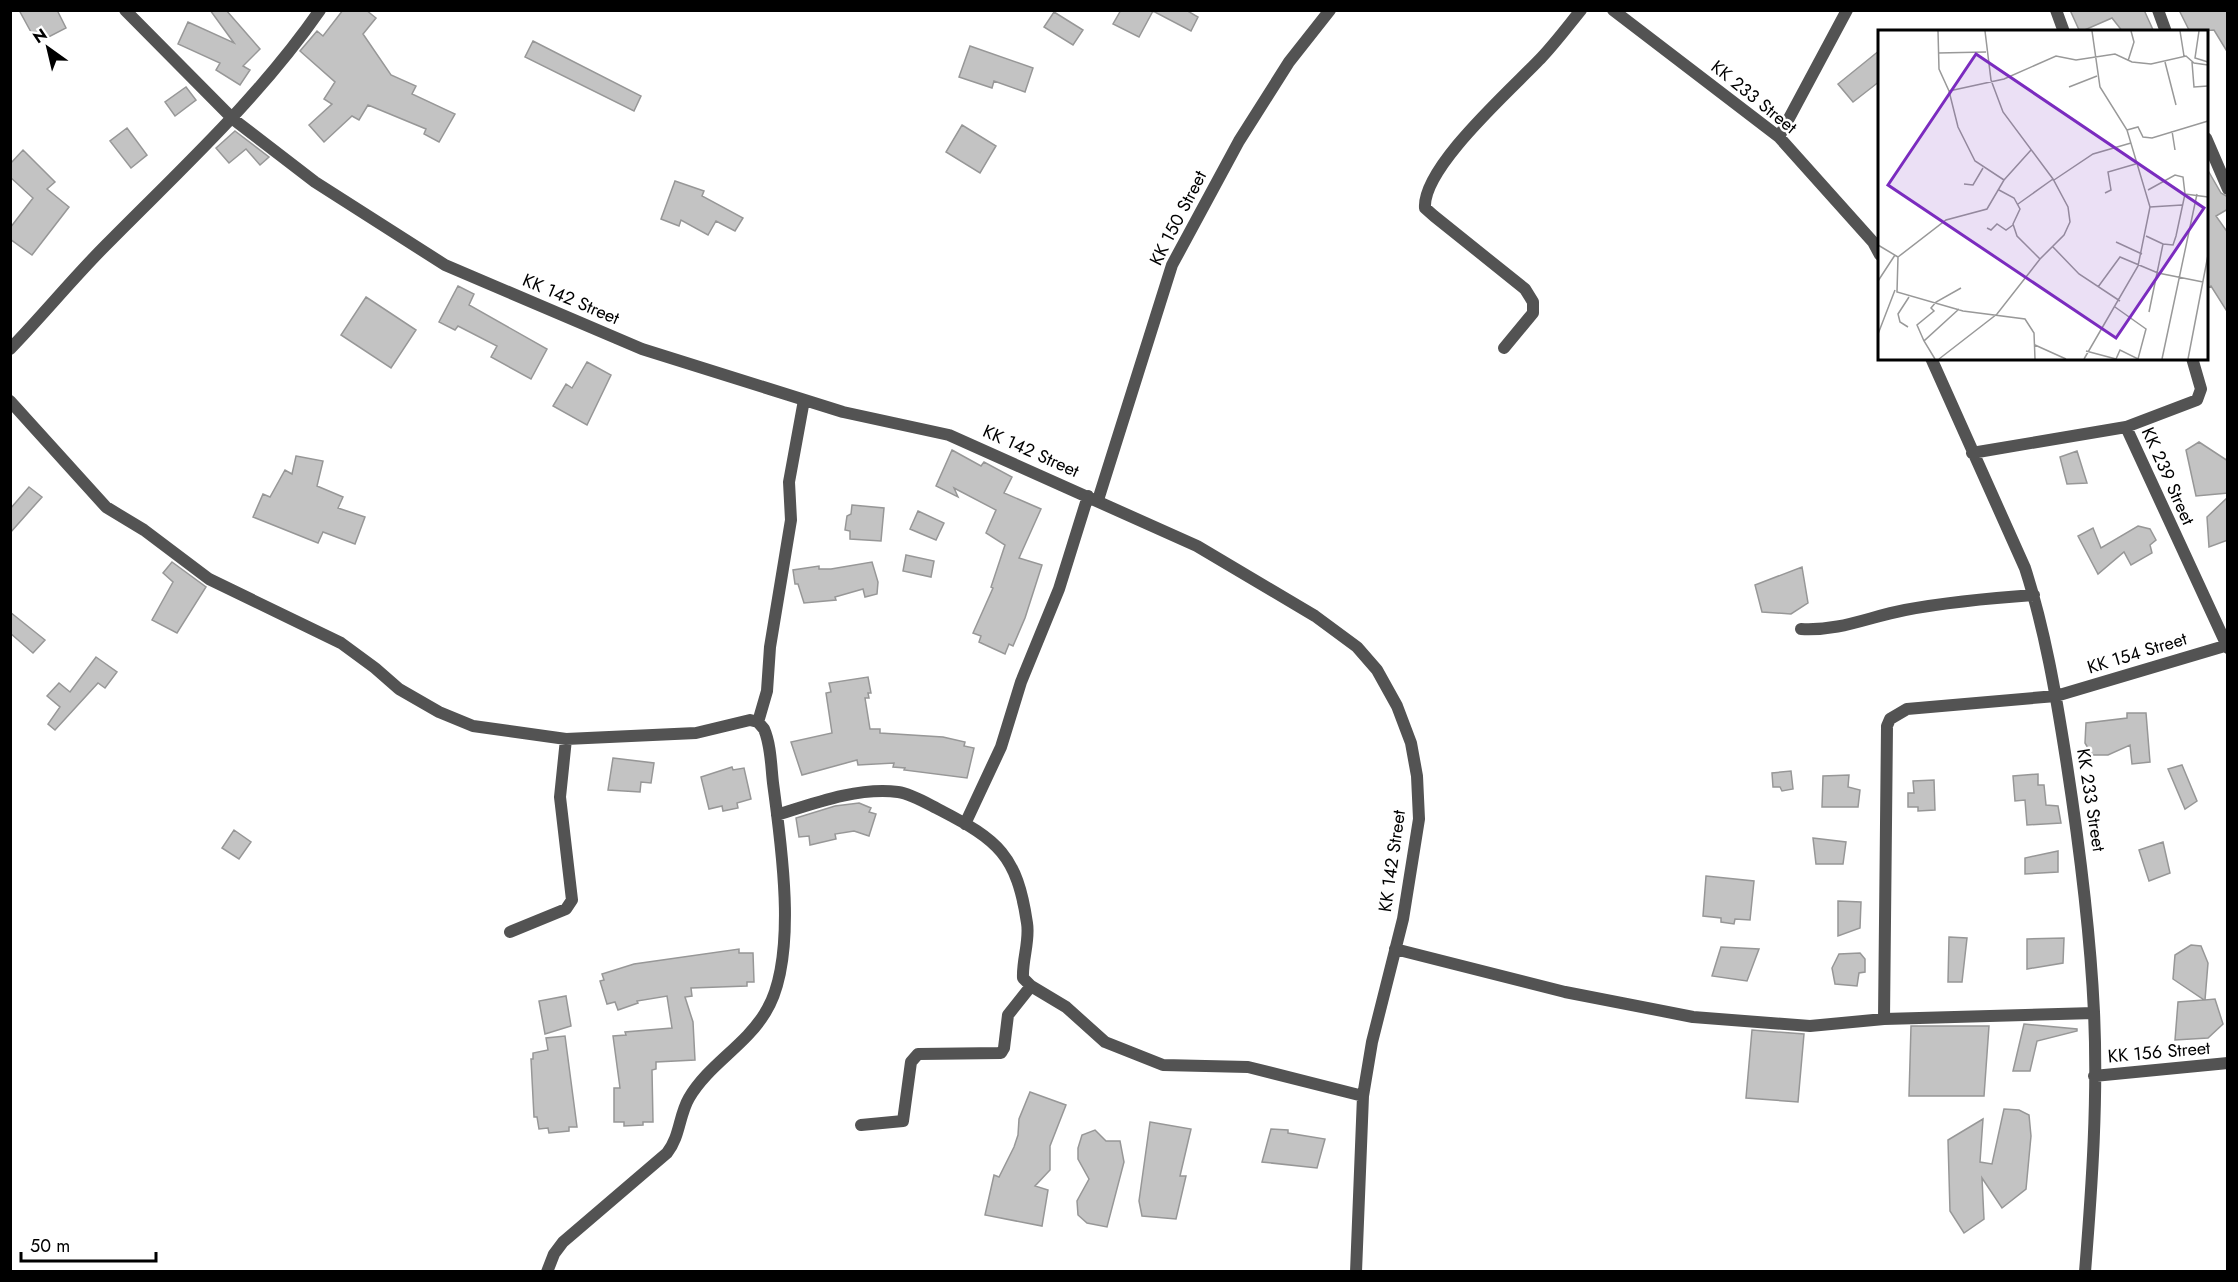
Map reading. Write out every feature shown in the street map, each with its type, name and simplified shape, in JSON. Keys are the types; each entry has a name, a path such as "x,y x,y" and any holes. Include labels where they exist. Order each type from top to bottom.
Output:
{"street":[{"name":"KK 142 Street","path":"125,10 233,119 315,182 445,265 642,349 843,412 948,435 1093,498 1237,568 1315,616 1358,647 1377,670 1401,715 1411,743 1417,776 1419,819 1395,949 1372,1042 1363,1096 1356,1272"},
{"path":"10,349 79,273 233,119 300,39 320,10"},
{"name":"KK 150 Street","path":"965,824 1001,747 1021,682 1059,590 1093,498 1172,265 1239,141 1289,62 1330,10"},
{"path":"1504,348 1533,313 1533,302 1525,289 1425,208 1425,198 1434,177 1462,139 1544,55 1581,10"},
{"name":"KK 233 Street","path":"1613,10 1779,137 1876,239"},
{"path":"1779,137 1846,10"},
{"path":"2056,10 2063,30"},
{"path":"2157,10 2165,30"},
{"path":"2208,143 2228,189"},
{"name":"KK 233 Street","path":"1932,360 2025,568 2034,595 2056,696 2082,860 2094,1013 2094,1167 2085,1272"},
{"path":"2126,427 2197,400 2201,389 2193,360"},
{"path":"758,722 767,691 770,647 791,519 789,482 804,400"},
{"path":"10,401 106,507 144,530 209,579 340,643 375,668 399,689 439,712 473,726 566,739 696,734 750,720 758,722 766,734 777,815 785,904 781,969 767,1011 757,1026 688,1099 673,1146 569,1235 554,1254 547,1272"},
{"name":"KK 239 Street","path":"1972,453 2126,427 2227,646"},
{"path":"1801,628 1843,627 1903,610 1967,600 2034,595"},
{"name":"KK 154 Street","path":"1884,1019 1887,726 1890,718 1907,709 2056,696 2227,646"},
{"path":"510,932 566,909 572,900 560,797 566,739"},
{"path":"777,815 856,793 899,792 965,824 994,842 1009,862 1028,925 1023,973 1031,986 1066,1007 1105,1042 1163,1065 1248,1068 1363,1096"},
{"path":"1395,949 1565,992 1694,1017 1810,1026 1884,1019 2094,1013"},
{"path":"861,1125 903,1121 911,1062 918,1054 1001,1053 1004,1048 1008,1015 1031,986"},
{"name":"KK 156 Street","path":"2094,1076 2228,1063"}],"building":[{"path":"19,10 57,10 66,28 37,43"},
{"path":"210,10 226,10 260,49 243,66 250,70 240,85 216,70 220,63 178,44 188,22 234,43"},
{"path":"343,10 366,10 376,18 363,34 391,75 416,86 412,94 455,114 439,142 424,134 426,129 368,105 359,120 352,116 324,142 309,125 332,104 324,99 335,82 300,51 317,31 323,36"},
{"path":"1121,10 1186,10 1198,17 1191,31 1153,11 1139,37 1113,24"},
{"path":"2070,10 2144,10 2153,30 2121,30 2112,18 2085,30 2079,30"},
{"path":"2179,10 2228,10 2228,53 2214,30 2189,30"},
{"path":"1054,12 1083,30 1073,45 1044,27"},
{"path":"533,41 641,96 634,111 525,57"},
{"path":"970,46 1033,68 1025,92 994,81 992,88 959,77"},
{"path":"1878,52 1878,83 1853,102 1838,84"},
{"path":"186,87 196,100 175,116 165,102"},
{"path":"962,125 996,146 980,173 946,152"},
{"path":"127,128 147,155 131,168 110,141"},
{"path":"235,131 269,157 260,165 246,149 229,163 216,148"},
{"path":"23,150 55,182 47,189 69,207 32,255 10,239 10,228 33,198 10,177 10,164"},
{"path":"2208,170 2221,193 2228,197 2228,209 2216,216 2228,233 2228,313 2211,286 2208,288"},
{"path":"675,181 704,191 702,196 743,218 735,231 716,221 708,235 681,220 679,226 661,219"},
{"path":"458,286 474,294 469,305 547,349 531,379 491,357 497,346 458,326 455,330 439,322"},
{"path":"366,297 416,330 391,368 341,335"},
{"path":"587,362 611,375 587,425 553,406 566,384 572,388"},
{"path":"2199,442 2228,461 2228,493 2196,496 2186,450"},
{"path":"952,450 981,466 984,462 1012,477 1004,493 1041,509 1019,558 1042,565 1025,618 1013,646 1009,644 1005,654 979,642 981,636 973,633 993,588 991,587 1005,545 986,533 996,510 954,488 958,497 936,486"},
{"path":"2077,451 2087,483 2067,484 2060,457"},
{"path":"296,456 323,461 317,486 343,497 338,508 365,517 355,544 323,532 318,543 253,517 263,494 270,497 285,470 292,474"},
{"path":"29,487 42,497 10,533 10,509"},
{"path":"2228,497 2228,540 2209,547 2207,517"},
{"path":"852,505 884,508 881,541 850,539 850,531 845,530 847,516 851,514"},
{"path":"918,511 944,523 936,540 910,529"},
{"path":"2138,526 2150,529 2156,540 2150,545 2152,553 2131,565 2124,552 2098,574 2078,536 2093,528 2101,548"},
{"path":"906,555 934,561 931,577 903,571"},
{"path":"172,562 206,587 177,633 152,620 173,582 163,573"},
{"path":"872,562 878,582 877,594 865,597 863,589 835,597 836,600 804,603 798,584 795,584 793,570 819,566 819,569 831,569"},
{"path":"1802,567 1808,603 1791,614 1762,612 1755,585"},
{"path":"10,612 45,640 33,653 10,633"},
{"path":"96,657 117,672 105,688 98,683 55,730 48,724 60,707 47,696 59,683 70,692"},
{"path":"868,677 871,693 868,693 869,698 865,698 870,729 880,729 880,733 943,737 965,742 964,746 974,748 967,778 904,770 905,768 893,767 894,763 858,765 857,760 802,775 791,742 832,733 826,693 831,692 829,683"},
{"path":"2127,713 2146,713 2150,762 2132,764 2130,745 2108,755 2092,755 2085,743 2086,723 2127,718"},
{"path":"613,758 654,763 651,783 641,782 640,792 608,790"},
{"path":"2182,765 2197,801 2185,809 2168,769"},
{"path":"732,767 733,770 744,768 751,799 737,803 738,808 723,811 722,806 709,809 701,777"},
{"path":"1791,771 1793,789 1782,791 1780,787 1773,787 1772,773"},
{"path":"2038,774 2038,785 2044,785 2046,805 2058,806 2061,823 2027,825 2025,800 2015,801 2013,776"},
{"path":"1849,775 1848,787 1860,790 1858,807 1822,807 1823,776"},
{"path":"1934,780 1935,810 1918,811 1918,807 1908,807 1908,793 1914,793 1913,781"},
{"path":"859,803 871,808 869,812 876,814 869,836 854,831 835,834 836,839 810,845 809,836 799,837 796,818 835,806"},
{"path":"234,830 251,842 239,859 222,848"},
{"path":"1813,838 1846,842 1843,864 1816,864"},
{"path":"2163,842 2170,873 2149,881 2139,850"},
{"path":"2058,851 2058,872 2025,874 2025,858"},
{"path":"1706,876 1754,881 1750,920 1735,919 1734,924 1721,922 1721,918 1703,916"},
{"path":"1838,901 1861,902 1860,928 1838,936"},
{"path":"1949,937 1967,938 1962,982 1948,982"},
{"path":"2064,938 2063,963 2027,969 2027,939"},
{"path":"2191,945 2201,946 2208,963 2205,1000 2215,999 2223,1024 2208,1038 2175,1040 2178,1002 2204,1000 2173,979 2175,955"},
{"path":"1721,947 1759,949 1747,981 1712,976"},
{"path":"739,949 739,953 753,953 754,982 747,982 747,986 691,988 692,996 685,997 693,1022 695,1060 656,1062 656,1069 652,1070 653,1122 624,1126 624,1122 614,1122 614,1088 620,1088 613,1036 626,1035 625,1032 672,1028 667,996 637,1001 638,1003 618,1010 615,1002 607,1004 600,981 604,980 602,974 634,964"},
{"path":"1860,953 1865,959 1865,972 1859,973 1857,986 1835,984 1832,968 1839,954"},
{"path":"566,996 571,1026 545,1034 539,1001"},
{"path":"2024,1024 2077,1029 2077,1031 2037,1041 2030,1071 2013,1071"},
{"path":"1911,1026 1989,1026 1984,1096 1909,1096"},
{"path":"1752,1030 1804,1034 1798,1102 1746,1098"},
{"path":"565,1036 577,1127 569,1127 569,1131 549,1133 548,1128 539,1129 537,1117 534,1117 531,1059 533,1059 533,1053 548,1050 546,1038"},
{"path":"1030,1092 1066,1105 1050,1146 1050,1170 1035,1186 1048,1190 1042,1226 985,1215 994,1175 999,1177 1014,1147 1018,1135 1019,1119"},
{"path":"2004,1109 2019,1110 2029,1115 2031,1136 2026,1189 2002,1208 1982,1178 1984,1219 1964,1233 1950,1211 1948,1140 1983,1119 1980,1162 1992,1164"},
{"path":"1150,1122 1191,1129 1180,1176 1186,1176 1176,1219 1142,1216 1139,1201"},
{"path":"1271,1129 1288,1130 1288,1133 1325,1139 1317,1168 1262,1162"},
{"path":"1095,1130 1106,1141 1120,1141 1124,1162 1107,1227 1087,1223 1078,1215 1077,1201 1089,1179 1078,1159 1078,1148 1082,1135"}]}
